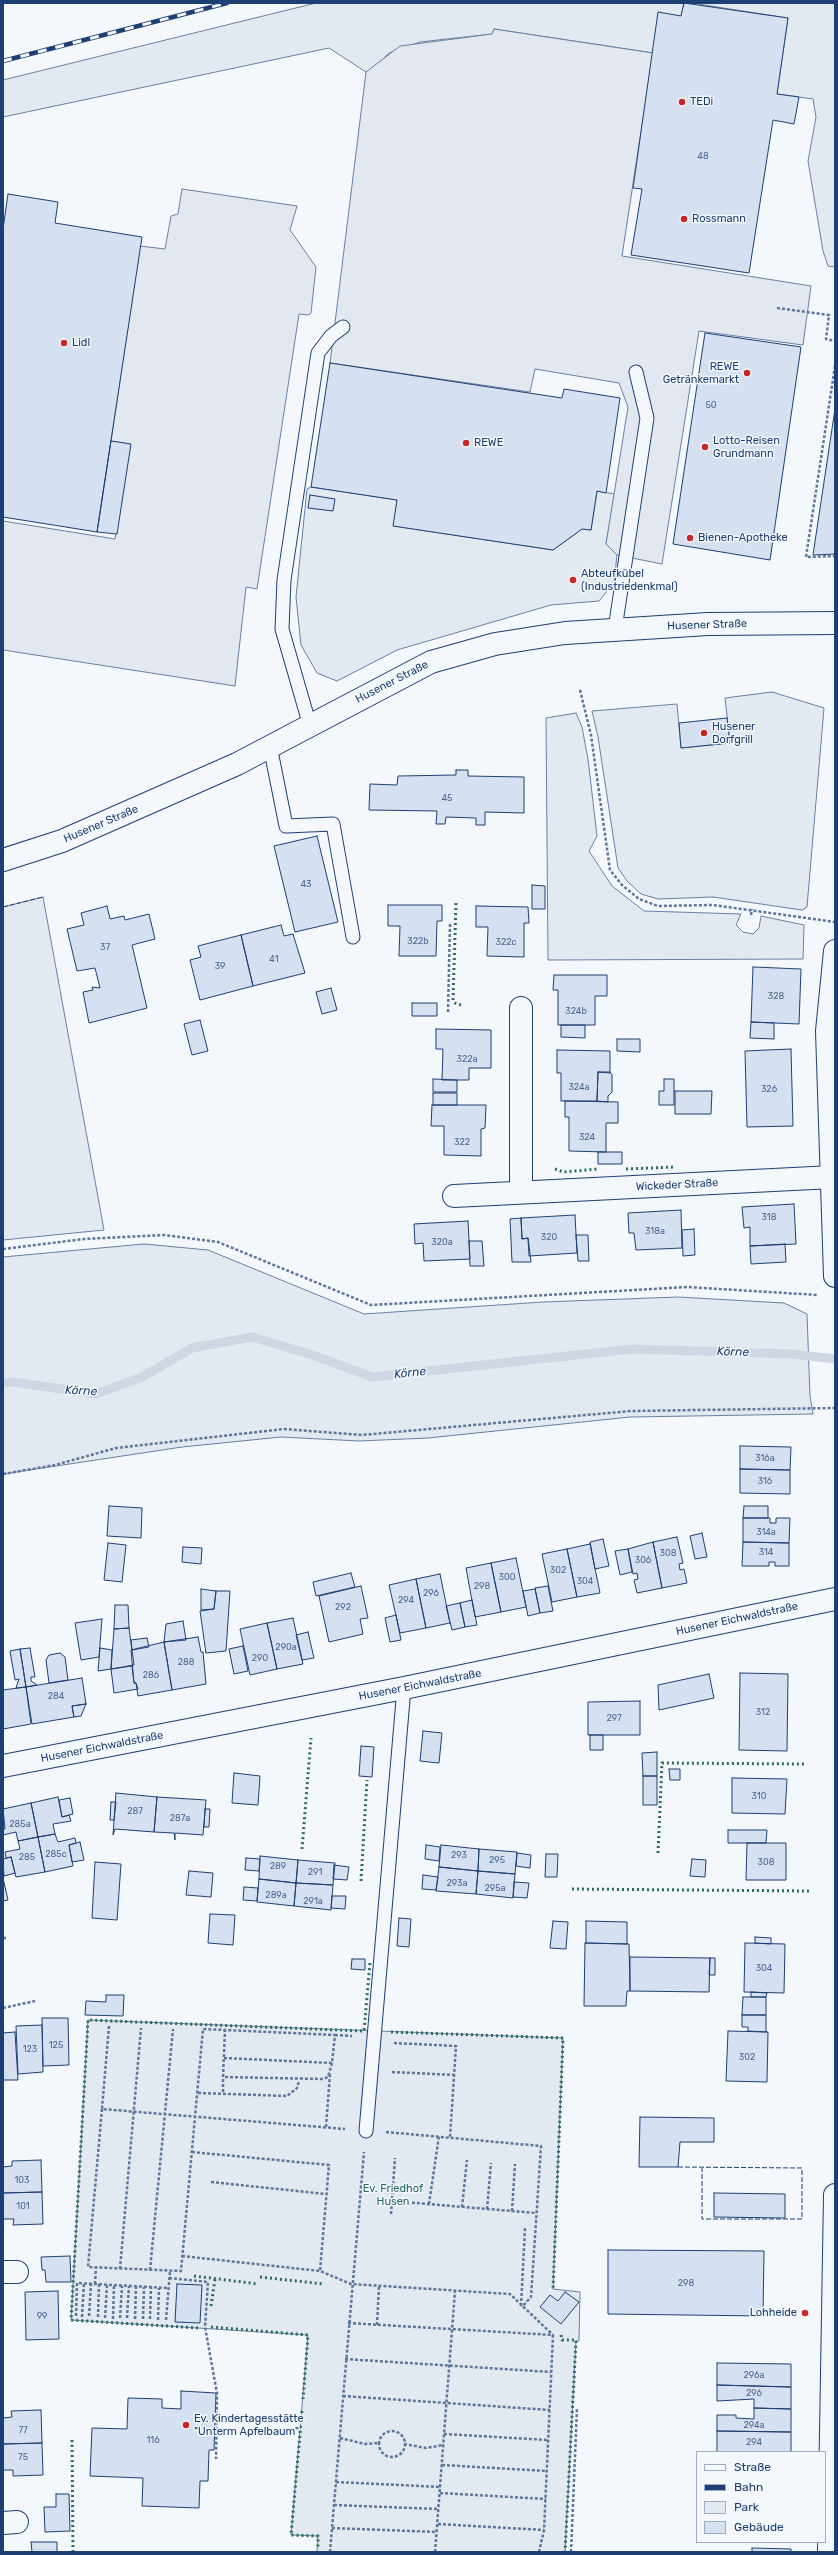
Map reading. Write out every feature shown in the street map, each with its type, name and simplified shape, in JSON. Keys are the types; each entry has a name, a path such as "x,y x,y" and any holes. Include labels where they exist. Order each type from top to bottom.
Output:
{"street":[{"name":"Husener Straße","path":"3,860 62,841 132,811 270,746 431,662 495,644 615,629 708,624 835,623"},
{"path":"835,951 827,1031 833,1177 835,1276"},
{"path":"521,1008 521,1192"},
{"name":"Wickeder Straße","path":"454,1196 833,1177"},
{"name":"Husener Eichwaldstraße","path":"3,1766 404,1688 835,1599"},
{"path":"829,2552 835,2195"}],"lane":[{"path":"310,726 282,629 284,580 318,353 331,336 343,327"},
{"path":"615,629 647,418 636,372"},
{"path":"270,746 286,826 333,824 353,937"},
{"path":"366,2131 404,1688"}],"path":[{"path":"777,308 829,315 826,339 835,341"},
{"path":"835,366 806,558 835,556"},
{"path":"580,690 591,735 610,870 639,899 658,906 713,905 752,909 835,922"},
{"path":"751,915 752,909"},
{"path":"448,1012 450,924"},
{"path":"3,1249 84,1239 164,1235 218,1242 370,1305 687,1287 821,1295"},
{"path":"3,1474 55,1465 116,1448 284,1428 362,1435 631,1412 835,1408"},
{"path":"3,2008 35,2001"},
{"path":"109,2026 88,2267 181,2271 192,2152 197,2116 203,2029 335,2035 326,2127"},
{"path":"120,2269 141,2028"},
{"path":"150,2270 173,2029"},
{"path":"222,2092 225,2030"},
{"path":"374,2042 456,2046 450,2137"},
{"path":"224,2058 332,2064"},
{"path":"371,2071 454,2075"},
{"path":"223,2077 299,2081 323,2080 328,2077 331,2072"},
{"path":"198,2093 222,2092 287,2096 297,2088 299,2081"},
{"path":"102,2109 439,2136 541,2146 531,2297 521,2307"},
{"path":"330,2552 351,2284 366,2131"},
{"path":"429,2204 439,2136"},
{"path":"192,2152 329,2166 320,2271"},
{"path":"391,2214 395,2158"},
{"path":"462,2207 467,2160"},
{"path":"486,2209 491,2163"},
{"path":"512,2211 515,2164"},
{"path":"211,2182 326,2194"},
{"path":"392,2201 536,2213"},
{"path":"521,2307 525,2228"},
{"path":"182,2256 320,2271 351,2284 510,2294 521,2307 553,2335"},
{"path":"95,2284 96,2267"},
{"path":"166,2320 170,2271"},
{"path":"169,2278 208,2282 205,2327 217,2393 216,2459"},
{"path":"76,2316 77,2283 168,2288"},
{"path":"82,2317 84,2284"},
{"path":"89,2316 90,2284"},
{"path":"98,2317 99,2284"},
{"path":"105,2318 107,2285"},
{"path":"113,2318 114,2285"},
{"path":"120,2318 122,2286"},
{"path":"127,2318 129,2286"},
{"path":"135,2319 136,2286"},
{"path":"377,2325 379,2286"},
{"path":"143,2319 144,2287"},
{"path":"150,2319 151,2287"},
{"path":"158,2320 159,2288"},
{"path":"435,2552 455,2291"},
{"path":"348,2323 553,2335"},
{"path":"538,2552 544,2530 553,2335"},
{"path":"345,2359 552,2372"},
{"path":"343,2396 550,2410"},
{"path":"571,2552 577,2408"},
{"path":"393,2430 401,2434 404,2444 399,2455 392,2458 383,2454 379,2443 384,2431 393,2430"},
{"path":"444,2434 548,2440"},
{"path":"340,2438 365,2444 379,2443"},
{"path":"404,2444 426,2448 443,2445"},
{"path":"442,2465 547,2471"},
{"path":"336,2482 441,2487"},
{"path":"440,2493 546,2499"},
{"path":"334,2505 439,2509"},
{"path":"438,2524 544,2530"},
{"path":"332,2528 437,2532"}],"green space":[{"path":"316,3 684,3 681,16 653,53 494,29 492,34 420,42 389,53 373,69 366,72 329,48 3,117 3,80"},
{"path":"691,3 835,3 835,267 828,266 823,251 808,161 816,117 813,99 777,94 788,18"},
{"path":"311,487 397,500 394,526 553,550 582,529 591,530 597,491 615,494 606,544 617,555 614,583 599,601 551,605 397,650 337,681 317,673 301,645 296,597 307,489"},
{"path":"772,692 824,708 807,907 802,910 713,897 658,899 641,894 627,881 618,868 598,737 592,711 677,704 681,748 730,743 725,698"},
{"path":"576,713 582,727 588,759 597,836 589,851 612,886 644,911 741,914 736,925 743,932 753,934 759,928 761,916 804,925 803,959 548,960 546,718"},
{"path":"43,897 104,1230 3,1240 3,907"},
{"path":"144,1244 208,1250 364,1314 543,1302 678,1297 784,1303 807,1314 810,1396 813,1414 630,1417 428,1438 359,1441 281,1437 182,1447 3,1474 3,1257"},
{"name":"Ev. Friedhof Husen","path":"88,2020 563,2038 553,2289 580,2292 579,2341 576,2341 565,2552 317,2552 318,2536 291,2535 308,2335 71,2320"}],"shaded area":[{"path":"494,29 653,53 622,256 811,286 803,345 699,331 662,564 617,555 606,544 628,407 619,383 535,369 530,392 330,363 366,72 400,46 492,34"},
{"path":"182,189 297,206 290,230 316,267 311,313 309,315 299,314 257,589 246,587 235,686 3,650 3,521 115,539 130,444 111,441 140,246 165,249 171,216 178,214"}],"building":[{"path":"684,3 788,18 777,94 799,97 794,124 773,120 749,273 631,255 642,189 633,188 658,12 681,16"},
{"name":"Lidl","path":"8,194 58,202 55,223 142,237 97,532 3,517 3,229"},
{"path":"705,333 801,347 770,560 673,544"},
{"name":"REWE","path":"330,363 562,398 564,389 620,398 606,493 597,491 591,530 582,529 553,550 393,526 397,500 311,487"},
{"path":"835,409 835,554 813,555"},
{"path":"111,441 131,444 117,534 97,532"},
{"path":"310,495 335,499 333,511 308,508"},
{"name":"Husener Dorfgrill","path":"727,718 730,743 681,748 679,723"},
{"path":"456,770 468,770 468,776 524,777 524,813 485,812 485,825 476,825 476,818 446,817 445,824 436,824 437,811 369,810 370,784 397,785 398,776 456,775"},
{"path":"317,836 338,922 295,932 274,846"},
{"path":"532,885 545,886 545,909 532,909"},
{"path":"388,905 442,905 442,921 437,921 436,956 399,956 400,926 388,926"},
{"path":"107,906 110,919 124,916 125,920 149,914 155,939 132,945 147,1008 89,1023 83,992 93,990 92,987 100,988 95,968 77,971 67,929 84,925 81,913"},
{"path":"476,906 528,907 529,923 524,923 524,957 487,956 488,927 476,927"},
{"path":"281,925 284,936 293,934 305,973 253,986 241,935"},
{"path":"241,935 253,986 200,1000 190,960 201,957 198,946"},
{"path":"753,967 801,969 799,1024 751,1022"},
{"path":"554,975 607,975 607,996 595,996 595,1025 558,1025 558,990 553,990"},
{"path":"331,988 337,1010 322,1014 316,992"},
{"path":"412,1003 437,1003 437,1016 412,1016"},
{"path":"200,1020 208,1051 192,1055 184,1024"},
{"path":"751,1022 774,1023 774,1039 750,1038"},
{"path":"561,1025 585,1025 585,1038 561,1037"},
{"path":"436,1029 491,1030 491,1068 469,1068 469,1080 442,1080 443,1049 436,1049"},
{"path":"617,1039 640,1039 640,1052 617,1051"},
{"path":"791,1049 793,1126 747,1127 745,1051"},
{"path":"557,1050 610,1051 610,1073 598,1072 597,1101 561,1101 561,1073 557,1073"},
{"path":"598,1072 610,1072 612,1075 612,1092 608,1096 608,1102 597,1101"},
{"path":"433,1079 457,1080 457,1092 433,1092"},
{"path":"664,1079 674,1079 674,1105 659,1105 659,1091 664,1091"},
{"path":"675,1091 712,1091 711,1114 675,1114"},
{"path":"433,1093 457,1093 457,1105 433,1105"},
{"path":"565,1101 618,1102 618,1123 606,1123 606,1152 569,1151 569,1117 565,1117"},
{"path":"432,1105 486,1105 485,1128 481,1129 481,1156 444,1155 444,1126 431,1126"},
{"path":"598,1152 622,1152 622,1164 598,1164"},
{"path":"794,1204 796,1244 750,1246 750,1227 744,1228 742,1207"},
{"path":"681,1210 682,1248 636,1250 634,1233 629,1233 628,1213"},
{"path":"575,1215 577,1253 529,1256 528,1238 522,1239 521,1218"},
{"path":"521,1218 522,1239 528,1238 531,1262 512,1262 510,1219"},
{"path":"468,1221 470,1259 424,1261 423,1243 415,1244 414,1224"},
{"path":"694,1229 695,1255 683,1256 682,1230"},
{"path":"576,1235 588,1235 589,1261 578,1261"},
{"path":"469,1241 482,1241 484,1266 470,1266"},
{"path":"785,1244 786,1262 751,1264 750,1246"},
{"path":"740,1446 791,1447 790,1470 740,1469"},
{"path":"740,1469 790,1470 790,1494 740,1493"},
{"path":"109,1506 142,1508 141,1538 107,1536"},
{"path":"744,1506 768,1506 768,1518 743,1518"},
{"path":"743,1518 770,1518 770,1523 776,1523 776,1518 790,1518 789,1543 743,1542"},
{"path":"702,1533 707,1557 695,1559 690,1536"},
{"path":"677,1537 683,1563 679,1564 680,1570 684,1569 687,1583 662,1588 653,1542"},
{"path":"603,1539 609,1566 595,1569 590,1542"},
{"path":"653,1542 662,1588 637,1593 634,1580 638,1579 637,1573 633,1574 628,1549"},
{"path":"743,1542 789,1543 789,1566 775,1566 775,1562 769,1562 769,1566 742,1566"},
{"path":"108,1543 126,1545 122,1582 104,1580"},
{"path":"590,1544 600,1593 577,1597 567,1549"},
{"path":"183,1547 202,1548 201,1564 182,1562"},
{"path":"567,1549 577,1597 552,1602 542,1554"},
{"path":"628,1549 632,1572 620,1575 615,1551"},
{"path":"516,1558 526,1607 501,1612 491,1563"},
{"path":"491,1563 501,1612 475,1617 466,1568"},
{"path":"351,1573 355,1587 316,1596 313,1582"},
{"path":"440,1574 450,1623 426,1628 416,1579"},
{"path":"416,1579 426,1628 400,1633 389,1585"},
{"path":"361,1586 368,1618 360,1619 363,1634 329,1642 319,1596"},
{"path":"548,1586 553,1611 540,1613 535,1588"},
{"path":"201,1589 216,1591 214,1609 201,1610"},
{"path":"535,1589 540,1613 528,1616 523,1591"},
{"path":"216,1591 230,1591 226,1651 206,1653 200,1611 214,1609"},
{"path":"472,1600 477,1625 465,1627 460,1603"},
{"path":"460,1603 465,1627 452,1630 446,1606"},
{"path":"115,1605 128,1605 129,1628 114,1629"},
{"path":"396,1615 401,1640 390,1642 385,1618"},
{"path":"293,1618 303,1664 277,1669 267,1623"},
{"path":"102,1619 99,1657 81,1660 75,1623"},
{"path":"183,1621 186,1640 164,1642 166,1624"},
{"path":"267,1623 277,1669 250,1675 240,1629"},
{"path":"129,1628 134,1665 111,1669 114,1629"},
{"path":"308,1632 314,1658 302,1660 296,1635"},
{"path":"198,1637 201,1652 203,1652 206,1684 172,1690 164,1642"},
{"path":"147,1638 149,1647 132,1650 131,1640"},
{"path":"164,1642 172,1690 138,1696 136,1683 134,1683 131,1650"},
{"path":"243,1646 248,1671 234,1674 229,1649"},
{"path":"30,1648 35,1677 31,1677 31,1681 37,1685 26,1687 20,1649"},
{"path":"100,1648 112,1650 111,1669 98,1671"},
{"path":"20,1649 26,1687 16,1688 19,1679 15,1680 10,1651"},
{"path":"60,1653 65,1657 68,1680 49,1683 46,1660 49,1655"},
{"path":"132,1666 134,1683 136,1683 138,1689 114,1693 111,1669"},
{"path":"740,1673 788,1674 787,1751 739,1750"},
{"path":"709,1674 714,1698 659,1710 658,1685"},
{"path":"82,1678 86,1704 72,1706 74,1717 32,1724 26,1687"},
{"path":"26,1687 31,1724 3,1729 3,1690"},
{"path":"640,1701 640,1735 588,1735 588,1702"},
{"path":"86,1704 81,1716 74,1717 72,1706"},
{"path":"423,1731 442,1733 439,1763 420,1761"},
{"path":"590,1735 603,1735 603,1750 590,1750"},
{"path":"361,1746 374,1747 372,1777 359,1776"},
{"path":"657,1752 657,1776 643,1776 642,1753"},
{"path":"669,1769 680,1769 680,1780 670,1780"},
{"path":"234,1773 260,1776 258,1805 232,1803"},
{"path":"643,1776 657,1776 657,1805 643,1805"},
{"path":"732,1778 787,1779 785,1814 732,1813"},
{"path":"116,1793 157,1797 154,1832 115,1829 113,1835"},
{"path":"58,1797 62,1817 69,1815 71,1821 53,1824 55,1834 38,1837 31,1803"},
{"path":"157,1797 206,1800 203,1835 175,1833 175,1840 174,1833 154,1832"},
{"path":"70,1798 73,1814 62,1817 59,1800"},
{"path":"111,1802 116,1802 114,1820 110,1820"},
{"path":"31,1803 38,1837 18,1841 16,1832 3,1835 3,1829 5,1829 3,1809"},
{"path":"205,1809 210,1809 209,1827 204,1827"},
{"path":"728,1830 767,1830 766,1843 728,1843"},
{"path":"55,1834 58,1842 75,1838 76,1843 69,1845 73,1866 45,1872 38,1837"},
{"path":"38,1837 45,1872 16,1877 11,1857 6,1858 5,1852 20,1849 18,1841"},
{"path":"80,1842 84,1860 72,1862 69,1845"},
{"path":"747,1843 786,1843 786,1880 746,1880"},
{"path":"426,1845 440,1847 439,1861 425,1859"},
{"path":"441,1845 479,1849 478,1871 439,1867"},
{"path":"479,1849 517,1852 515,1874 478,1871"},
{"path":"517,1853 531,1855 530,1868 516,1866"},
{"path":"546,1854 558,1854 557,1877 545,1877"},
{"path":"260,1856 298,1860 296,1883 259,1879"},
{"path":"11,1857 15,1873 4,1876 3,1859"},
{"path":"246,1858 260,1859 259,1871 245,1870"},
{"path":"692,1859 706,1860 705,1877 690,1876"},
{"path":"298,1860 335,1863 333,1885 296,1883"},
{"path":"95,1862 121,1864 117,1920 92,1918"},
{"path":"334,1865 349,1867 347,1880 333,1879"},
{"path":"439,1867 478,1871 476,1894 436,1891"},
{"path":"189,1871 213,1873 211,1897 186,1895"},
{"path":"478,1871 515,1874 513,1898 476,1894"},
{"path":"423,1875 438,1877 436,1890 422,1889"},
{"path":"3,1878 8,1900 3,1901"},
{"path":"259,1879 296,1883 294,1906 257,1902"},
{"path":"514,1882 529,1883 527,1898 513,1897"},
{"path":"296,1883 333,1885 331,1910 294,1906"},
{"path":"244,1887 258,1888 257,1901 243,1900"},
{"path":"332,1896 346,1896 345,1909 331,1908"},
{"path":"210,1914 235,1915 233,1945 208,1943"},
{"path":"399,1918 411,1919 409,1947 397,1946"},
{"path":"553,1921 568,1922 566,1949 550,1948"},
{"path":"586,1921 627,1922 627,1944 586,1943"},
{"path":"755,1937 771,1938 771,1944 755,1943"},
{"path":"585,1943 629,1944 630,1991 627,1991 626,2006 584,2006"},
{"path":"745,1943 785,1944 784,1993 744,1992"},
{"path":"630,1957 710,1958 709,1992 630,1991"},
{"path":"710,1958 715,1958 715,1975 709,1975"},
{"path":"352,1959 365,1959 365,1970 351,1969"},
{"path":"751,1992 767,1993 766,1997 751,1997"},
{"path":"106,1995 124,1995 123,2016 85,2015 86,2001 106,2002"},
{"path":"743,1997 766,1997 766,2015 742,2015"},
{"path":"742,2015 766,2015 766,2032 748,2031 748,2027 742,2027"},
{"path":"42,2018 68,2018 69,2065 43,2066"},
{"path":"42,2025 43,2072 18,2074 16,2026"},
{"path":"728,2031 768,2032 767,2082 726,2081"},
{"path":"15,2032 18,2080 3,2080 3,2033"},
{"path":"640,2117 714,2118 714,2142 680,2142 678,2167 639,2167"},
{"path":"41,2160 42,2192 3,2193 3,2167 12,2166 12,2161"},
{"path":"42,2192 43,2224 13,2225 14,2219 3,2219 3,2193"},
{"path":"714,2193 785,2194 785,2218 714,2217"},
{"path":"608,2250 764,2251 763,2316 608,2314"},
{"path":"70,2256 71,2282 46,2282 45,2270 42,2270 41,2257"},
{"path":"177,2284 202,2285 200,2323 175,2322"},
{"path":"58,2291 59,2339 26,2340 25,2292"},
{"path":"565,2292 579,2302 561,2324 540,2307 550,2295 558,2301"},
{"path":"717,2363 791,2364 791,2387 717,2385"},
{"path":"717,2385 791,2387 791,2409 754,2408 754,2399 717,2401"},
{"path":"181,2391 216,2393 214,2450 209,2450 208,2481 200,2481 199,2508 142,2506 143,2478 90,2476 92,2428 127,2429 128,2398 162,2399 162,2408 181,2409"},
{"path":"754,2408 791,2409 791,2432 717,2431 717,2415 736,2415 736,2418 754,2419"},
{"path":"41,2410 42,2443 3,2444 3,2418 12,2417 11,2411"},
{"path":"717,2431 791,2432 791,2451 717,2451"},
{"path":"42,2443 43,2475 13,2476 13,2470 3,2470 3,2444"},
{"path":"56,2494 69,2494 70,2531 45,2532 44,2507 56,2507"},
{"path":"31,2542 57,2542 57,2552 32,2552"},
{"path":"752,2548 791,2549 791,2552 752,2552"}],"waterway":[{"name":"Körne","path":"3,1383 13,1382 96,1394 142,1377 192,1348 252,1337 313,1355 372,1377 632,1349 792,1354 835,1359"}],"railway":[{"path":"3,61 227,3"}],"hedge":[{"path":"456,903 453,1000 455,1003 461,1005"},
{"path":"626,1169 675,1167"},
{"path":"555,1169 564,1172 598,1169"},
{"path":"302,1849 311,1738"},
{"path":"658,1853 662,1763 806,1764"},
{"path":"361,1881 367,1780"},
{"path":"572,1889 810,1891"},
{"path":"198,2328 71,2320 88,2020 364,2031 370,1962"},
{"path":"391,2032 563,2038 553,2290"},
{"path":"194,2276 258,2284"},
{"path":"260,2277 324,2284"},
{"path":"211,2306 215,2279"},
{"path":"211,2327 308,2335 303,2399"},
{"path":"561,2335 562,2340 576,2340 565,2552"},
{"path":"302,2411 291,2535 318,2536 318,2548"},
{"path":"72,2440 73,2552"}],"fence":[{"path":"3,907 43,897"},
{"path":"678,2167 802,2168 802,2219 702,2219 702,2168"}],"place":[{"name":"TEDi","path":"682,102"},
{"name":"Rossmann","path":"684,219"},
{"name":"Lidl","path":"64,343"},
{"name":"REWE Getränkemarkt","path":"747,373"},
{"name":"REWE","path":"466,443"},
{"name":"Lotto-Reisen Grundmann","path":"705,447"},
{"name":"Bienen-Apotheke","path":"690,538"},
{"name":"Abteufkübel (Industriedenkmal)","path":"573,580"},
{"name":"Husener Dorfgrill","path":"704,733"},
{"name":"Lohheide","path":"805,2313"},
{"name":"Ev. Kindertagesstätte \"Unterm Apfelbaum\"","path":"186,2425"}]}
